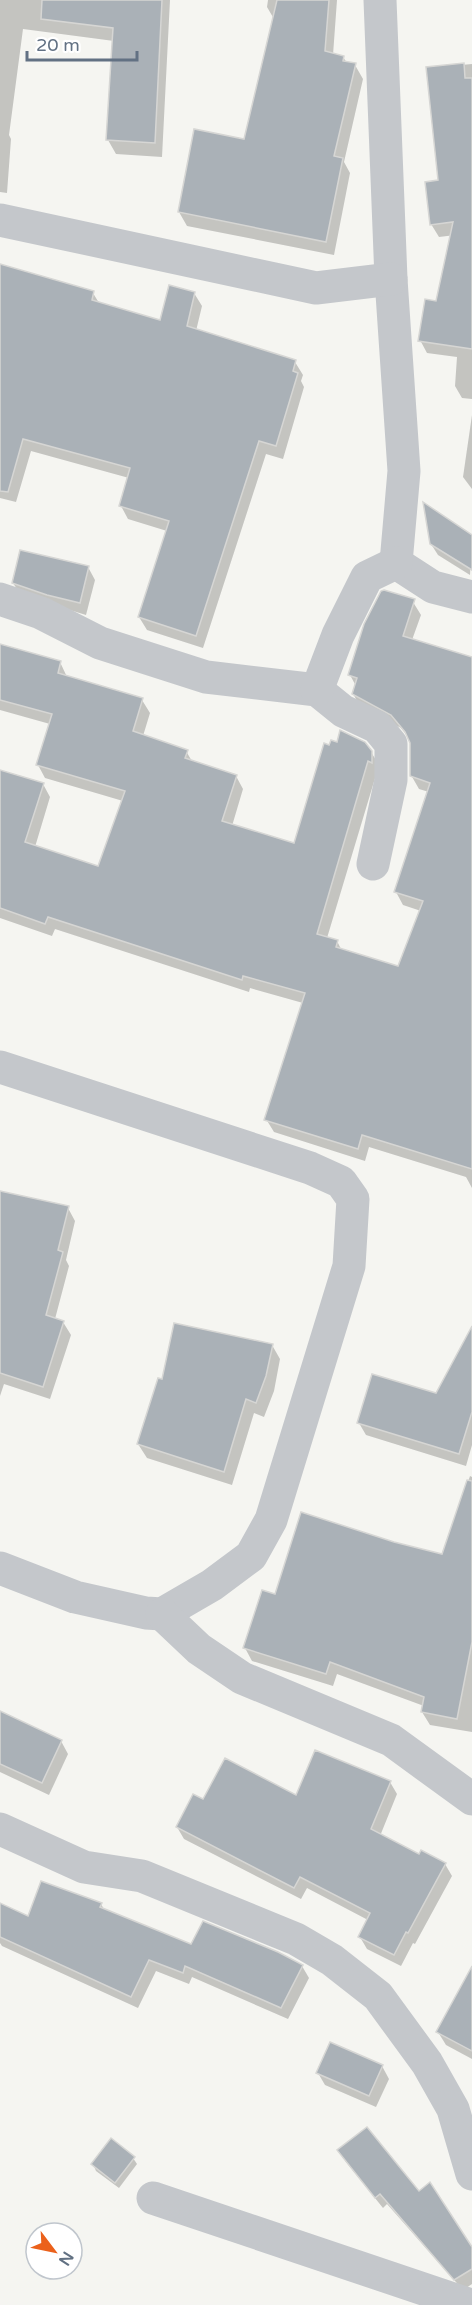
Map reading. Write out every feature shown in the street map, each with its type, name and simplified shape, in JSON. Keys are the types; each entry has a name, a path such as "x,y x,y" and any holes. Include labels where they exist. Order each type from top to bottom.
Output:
{"street":[{"path":"380,0 391,279 404,471 396,563"},
{"path":"0,220 316,288 391,279"},
{"path":"396,563 433,587 472,597"},
{"path":"317,690 338,635 367,577 396,563"},
{"path":"0,599 41,613 100,643 206,677 317,690 343,711 377,727 391,744 391,780 373,864"},
{"path":"0,1067 310,1168 341,1182 353,1199 349,1266 271,1520 250,1556 212,1585 162,1614 146,1613 75,1597 0,1568"},
{"path":"162,1614 199,1649 242,1678 391,1740 472,1799"},
{"path":"0,1829 84,1867 142,1876 296,1939 332,1960 378,1996 427,2063 453,2109 472,2174"},
{"path":"153,2198 471,2305"}],"building":[{"path":"42,0 162,0 155,143 106,140 113,28 41,19"},
{"path":"277,0 329,0 325,51 344,56 343,61 356,63 334,156 343,158 326,242 178,212 194,129 244,139"},
{"path":"464,63 465,78 472,78 472,349 418,341 425,299 436,301 453,222 430,225 425,182 438,180 426,67"},
{"path":"0,264 94,291 92,300 160,320 169,285 195,292 187,326 296,360 293,371 298,373 276,446 259,441 196,636 138,617 169,521 119,506 130,468 23,439 8,492 0,491"},
{"path":"423,502 472,535 472,570 430,544"},
{"path":"20,550 89,566 80,603 12,583"},
{"path":"381,591 415,599 403,636 472,657 472,1169 362,1135 358,1149 264,1120 305,993 243,976 242,980 48,917 45,924 0,908 0,770 44,783 25,842 98,866 125,791 36,765 52,714 0,700 0,644 61,661 58,673 143,698 133,731 188,750 185,758 237,775 222,821 294,843 324,743 329,745 331,740 337,742 340,730 365,742 372,751 372,763 368,761 317,934 338,940 336,947 398,966 423,901 394,892 430,783 410,776 410,743 405,732 391,715 352,694 357,678 348,675 364,624"},
{"path":"0,1191 69,1206 58,1250 63,1252 46,1315 64,1321 43,1387 0,1373"},
{"path":"174,1323 273,1344 266,1376 256,1403 246,1399 224,1472 137,1444 158,1378 162,1379"},
{"path":"472,1326 472,1412 459,1454 357,1423 372,1374 436,1393"},
{"path":"467,1480 472,1481 472,1642 457,1719 421,1712 424,1697 330,1662 326,1674 243,1648 262,1590 275,1594 301,1512 394,1542 442,1554"},
{"path":"0,1711 62,1740 42,1783 0,1764"},
{"path":"315,1750 391,1781 371,1829 419,1854 421,1850 446,1863 394,1955 358,1937 370,1913 300,1877 294,1888 176,1827 193,1794 203,1799 225,1758 296,1795"},
{"path":"41,1881 102,1903 100,1907 191,1944 203,1921 278,1952 303,1965 281,2008 185,1966 183,1973 149,1960 131,1997 0,1937 0,1903 28,1916"},
{"path":"472,1966 472,2051 436,2032"},
{"path":"330,2042 383,2065 369,2096 316,2073"},
{"path":"367,2127 419,2191 430,2182 472,2247 472,2269 454,2280 380,2194 375,2198 337,2150"},
{"path":"111,2138 135,2157 115,2183 91,2164"}]}
